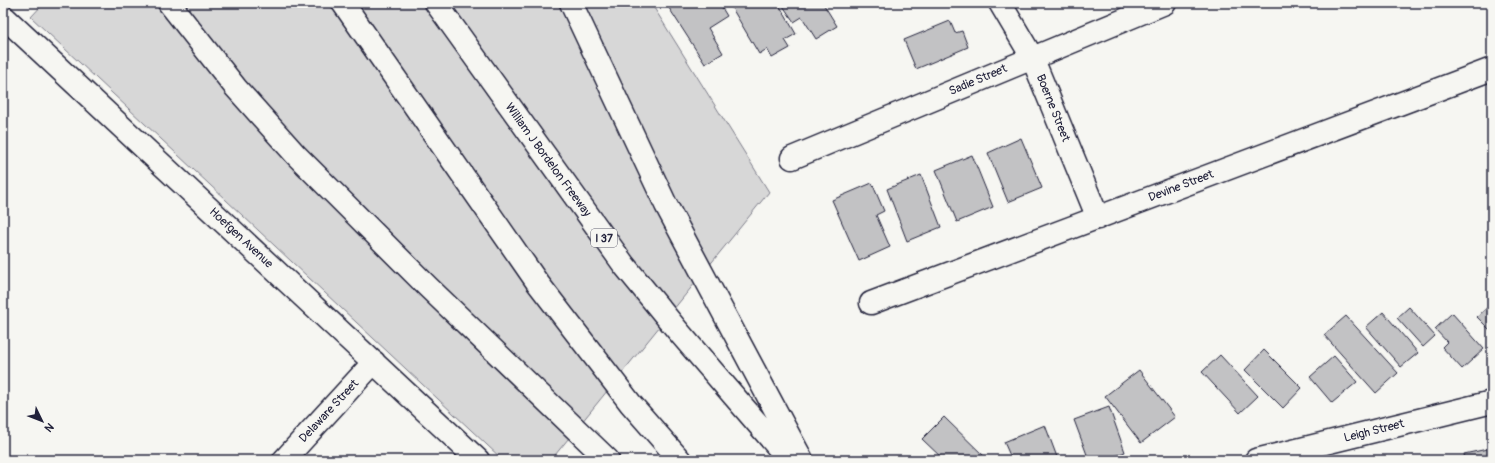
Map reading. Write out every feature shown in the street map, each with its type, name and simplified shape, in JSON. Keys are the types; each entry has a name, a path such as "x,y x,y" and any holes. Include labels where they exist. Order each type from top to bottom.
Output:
{"main road":[{"path":"3,6 6,3"},
{"path":"169,3 236,88 296,155 428,287 608,460"},
{"path":"343,3 537,282 631,404 680,460"},
{"name":"William J Bordelon Freeway","path":"436,3 624,266 789,460"},
{"path":"571,3 666,205 802,460"},
{"name":"Boerne Street","path":"1000,3 1032,57 1098,218"},
{"name":"Sadie Street","path":"792,158 1165,3"},
{"name":"Hoefgen Avenue","path":"3,16 478,460"},
{"name":"Devine Street","path":"871,303 1492,69"},
{"name":"Delaware Street","path":"284,460 374,362"},
{"name":"Leigh Street","path":"1256,460 1492,402"}],"shaded area":[{"path":"44,3 651,3 769,192 551,460 503,460 31,17"}],"building":[{"path":"677,3 719,3 727,16 708,28 723,53 705,64 669,8"},
{"path":"729,3 778,3 796,34 785,40 790,48 772,58 767,49 759,54"},
{"path":"781,3 828,3 824,5 837,26 816,39 802,17 794,22"},
{"path":"950,21 955,33 962,31 968,47 916,69 904,40"},
{"path":"1021,138 1042,188 1008,202 988,153"},
{"path":"972,155 993,207 957,222 936,170"},
{"path":"921,175 941,227 907,241 887,189"},
{"path":"872,183 884,211 876,215 890,247 859,261 832,200"},
{"path":"1492,303 1492,332 1477,317"},
{"path":"1409,307 1435,336 1423,347 1397,318"},
{"path":"1383,312 1418,353 1401,367 1366,327"},
{"path":"1452,313 1484,349 1462,369 1442,347 1447,342 1435,329"},
{"path":"1346,316 1398,373 1376,393 1324,335"},
{"path":"1264,350 1302,388 1283,408 1245,370"},
{"path":"1220,355 1258,396 1240,413 1202,372"},
{"path":"1334,356 1357,382 1332,403 1310,377"},
{"path":"1139,370 1175,417 1141,443 1105,396"},
{"path":"1109,407 1125,452 1104,460 1089,460 1074,420"},
{"path":"944,417 988,460 944,460 922,439"},
{"path":"1045,425 1057,457 1051,460 1012,460 1004,442"},
{"path":"1492,448 1492,460 1465,460 1464,454"}]}
